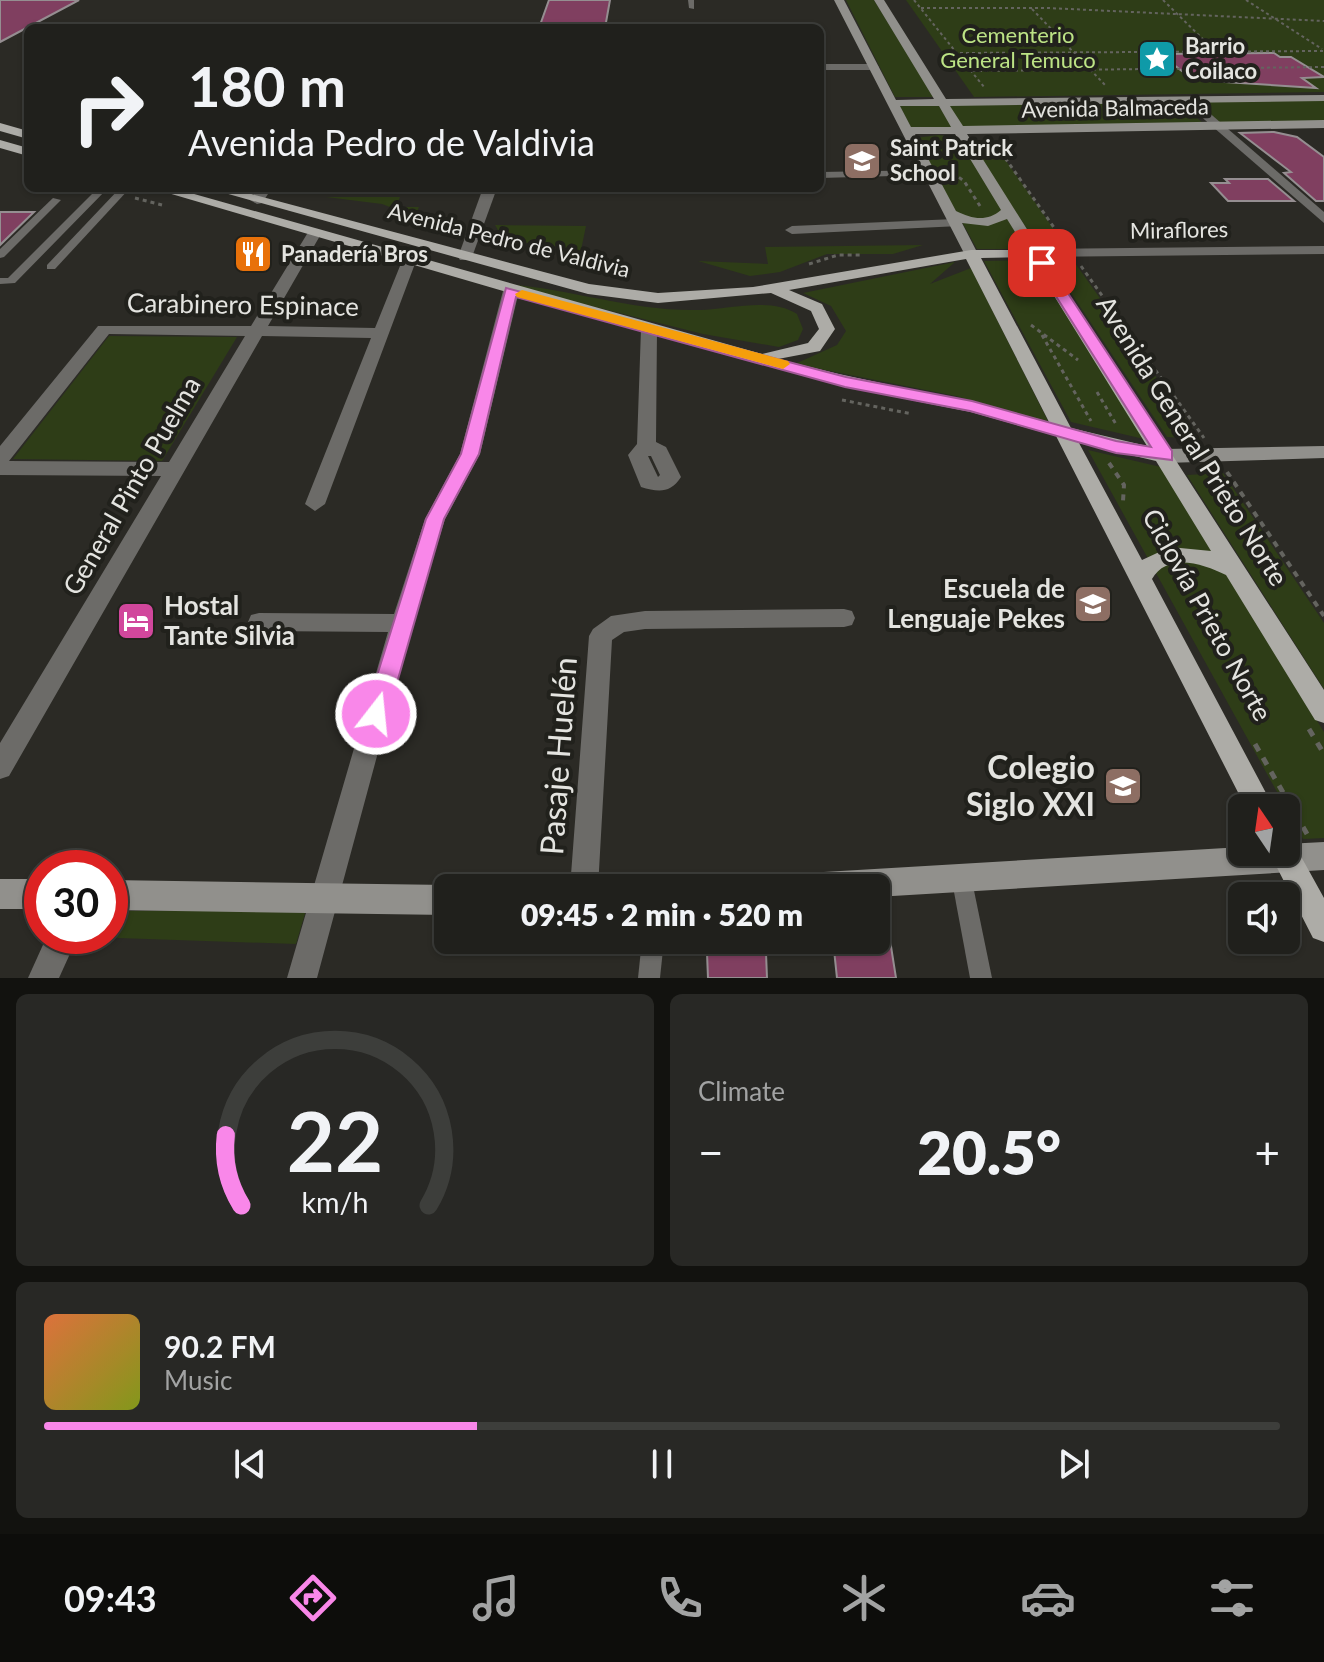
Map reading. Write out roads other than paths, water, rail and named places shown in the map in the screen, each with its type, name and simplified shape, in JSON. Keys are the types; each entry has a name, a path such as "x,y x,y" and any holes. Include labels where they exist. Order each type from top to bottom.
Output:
{"main road":[{"path":"839,0 907,131 932,167 953,219 1253,794"},
{"name":"Avenida General Prieto Norte","path":"879,0 939,103 1324,712"},
{"name":"Avenida Balmaceda","path":"893,103 1324,98"},
{"name":"Avenida Balmaceda","path":"907,131 1324,124"},
{"path":"0,127 24,134"},
{"path":"0,144 24,151"},
{"name":"Avenida Pedro de Valdivia","path":"172,192 511,291 845,382 972,406 1064,431 1124,457 1165,456"},
{"name":"Avenida Pedro de Valdivia","path":"261,194 354,226 465,257 624,295 696,299 971,254 1035,253"},
{"path":"953,219 990,222 1008,211"},
{"path":"314,234 354,226"},
{"path":"750,355 806,350 820,341 827,329 823,315 809,302 772,292 753,292"},
{"path":"1165,456 1324,452"},
{"path":"1140,580 1152,562 1176,554 1205,557 1236,570"},
{"path":"1300,855 1322,856"},
{"path":"890,881 1228,859"},
{"path":"1291,866 1324,927"},
{"path":"0,894 24,894"},
{"path":"128,895 434,900"}],"street":[{"path":"824,67 874,67"},
{"path":"1187,99 1324,219"},
{"path":"465,257 489,192"},
{"path":"792,230 953,219"},
{"name":"General Pinto Puelma","path":"0,767 314,234"},
{"name":"Miraflores","path":"1035,253 1324,250"},
{"path":"315,504 409,261"},
{"path":"302,978 402,623 435,519 470,454 511,291"},
{"name":"Carabinero Espinace","path":"0,459 104,329 381,333"},
{"path":"646,445 649,329"},
{"path":"0,468 174,469"},
{"name":"Pasaje Huelén","path":"585,874 601,636 619,623 645,620 844,618"},
{"path":"259,622 402,623"},
{"path":"43,978 54,954"}],"lane":[{"path":"824,175 932,167"},
{"path":"0,293 6,281 99,192"},
{"path":"51,267 121,192"},
{"path":"0,255 56,200"},
{"path":"961,876 981,978"},
{"path":"649,978 652,954"}],"place":[{"name":"Barrio Coilaco","path":"1157,59"},
{"name":"Saint Patrick School","path":"862,161"},
{"name":"Panadería Bros","path":"253,254"},
{"name":"Escuela de Lenguaje Pekes","path":"1093,604"},
{"name":"Hostal Tante Silvia","path":"136,621"},
{"name":"Colegio Siglo XXI","path":"1123,786"}],"park label":[{"name":"Cementerio General Temuco","path":"1018,48"}]}
